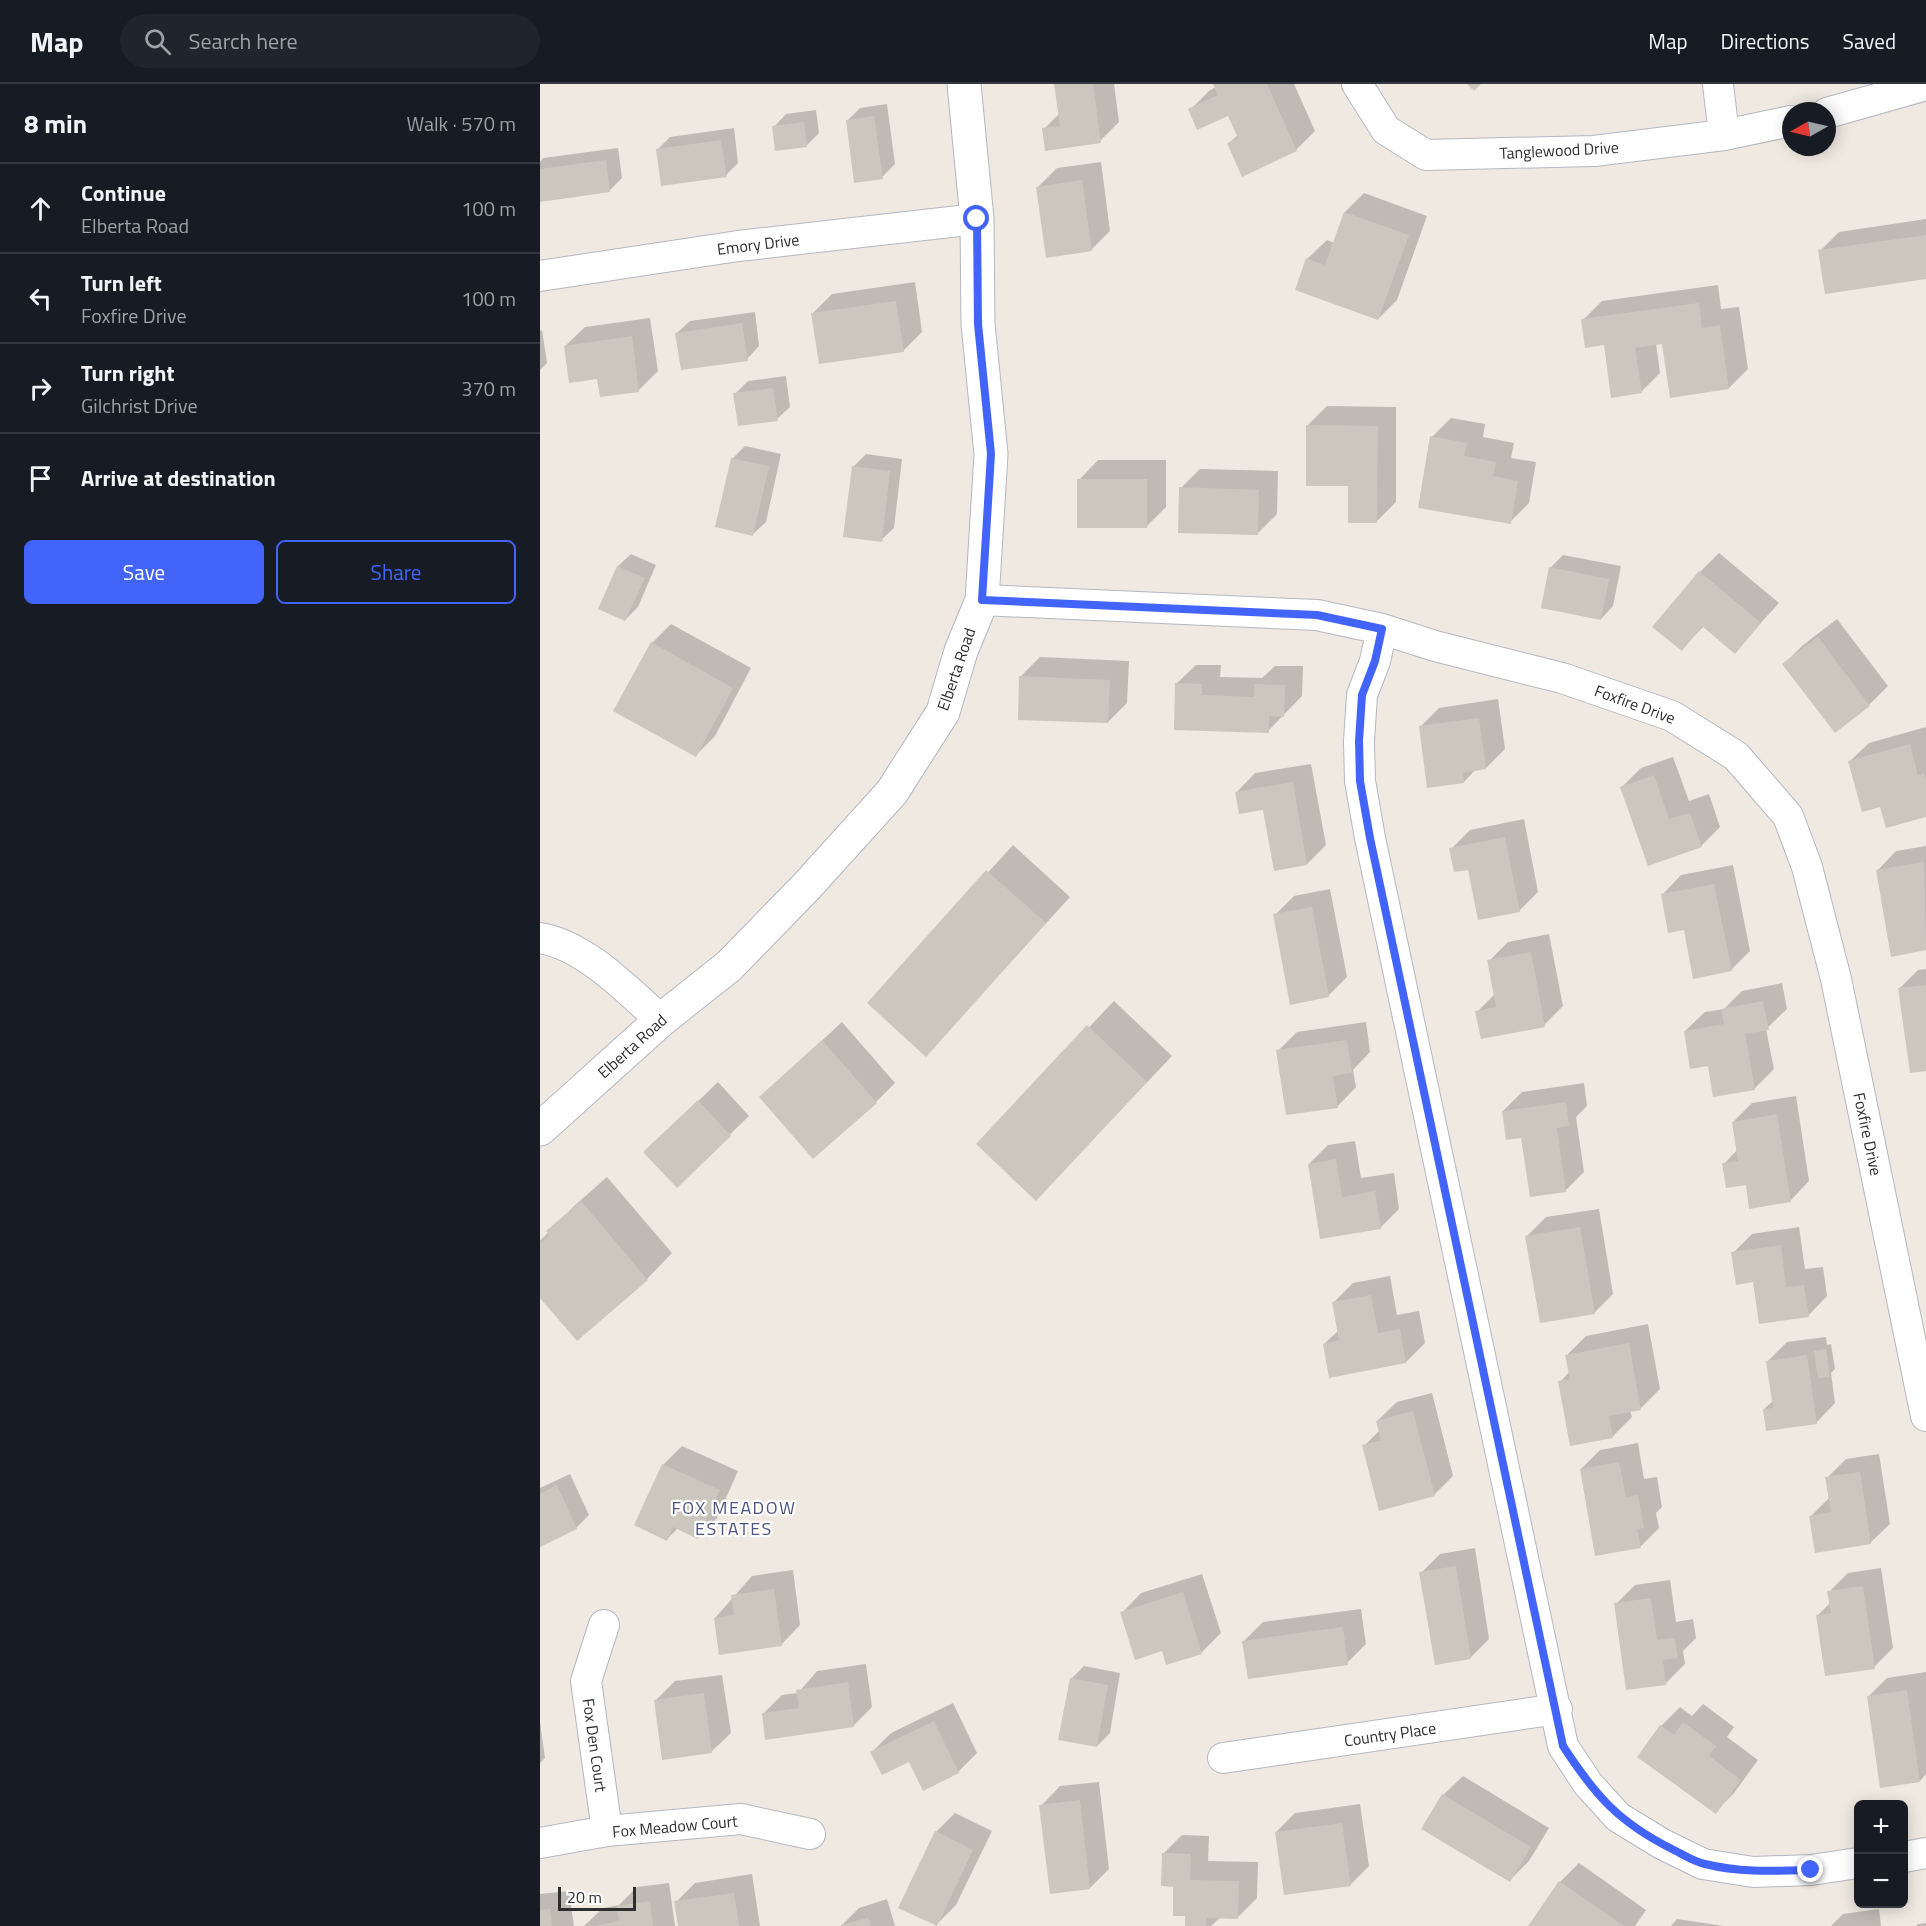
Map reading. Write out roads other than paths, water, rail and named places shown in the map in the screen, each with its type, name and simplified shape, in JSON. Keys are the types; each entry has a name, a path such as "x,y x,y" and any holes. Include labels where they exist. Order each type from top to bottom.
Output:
{"street":[{"name":"Elberta Road","path":"540,1129 661,1020 729,966 806,888 892,792 943,712 961,651 982,600 991,454 978,324 977,219 964,84"},
{"name":"Tanglewood Drive","path":"1357,84 1386,130 1426,155 1594,151 1724,135 1782,123"},
{"path":"1718,84 1724,135"},
{"path":"1836,110 1926,85"},
{"name":"Emory Drive","path":"540,276 738,246 977,219"},
{"name":"Foxfire Drive","path":"982,600 1317,615 1382,629 1435,646 1562,678 1672,716 1736,756 1788,816 1807,867 1836,979 1926,1416"},
{"path":"1382,629 1375,661 1362,695 1360,781 1370,838 1557,1709 1563,1746 1588,1784 1618,1817 1662,1844 1703,1864 1753,1872 1811,1870 1854,1864"},
{"path":"540,938 553,940 603,969 661,1020"},
{"name":"Fox Den Court","path":"604,1625 586,1681 607,1831"},
{"name":"Country Place","path":"1223,1758 1557,1709"},
{"name":"Fox Meadow Court","path":"540,1843 607,1831 741,1819 810,1834"},
{"path":"1908,1856 1926,1853"}],"district":[{"name":"FOX MEADOW ESTATES","path":"734,1517"}]}
